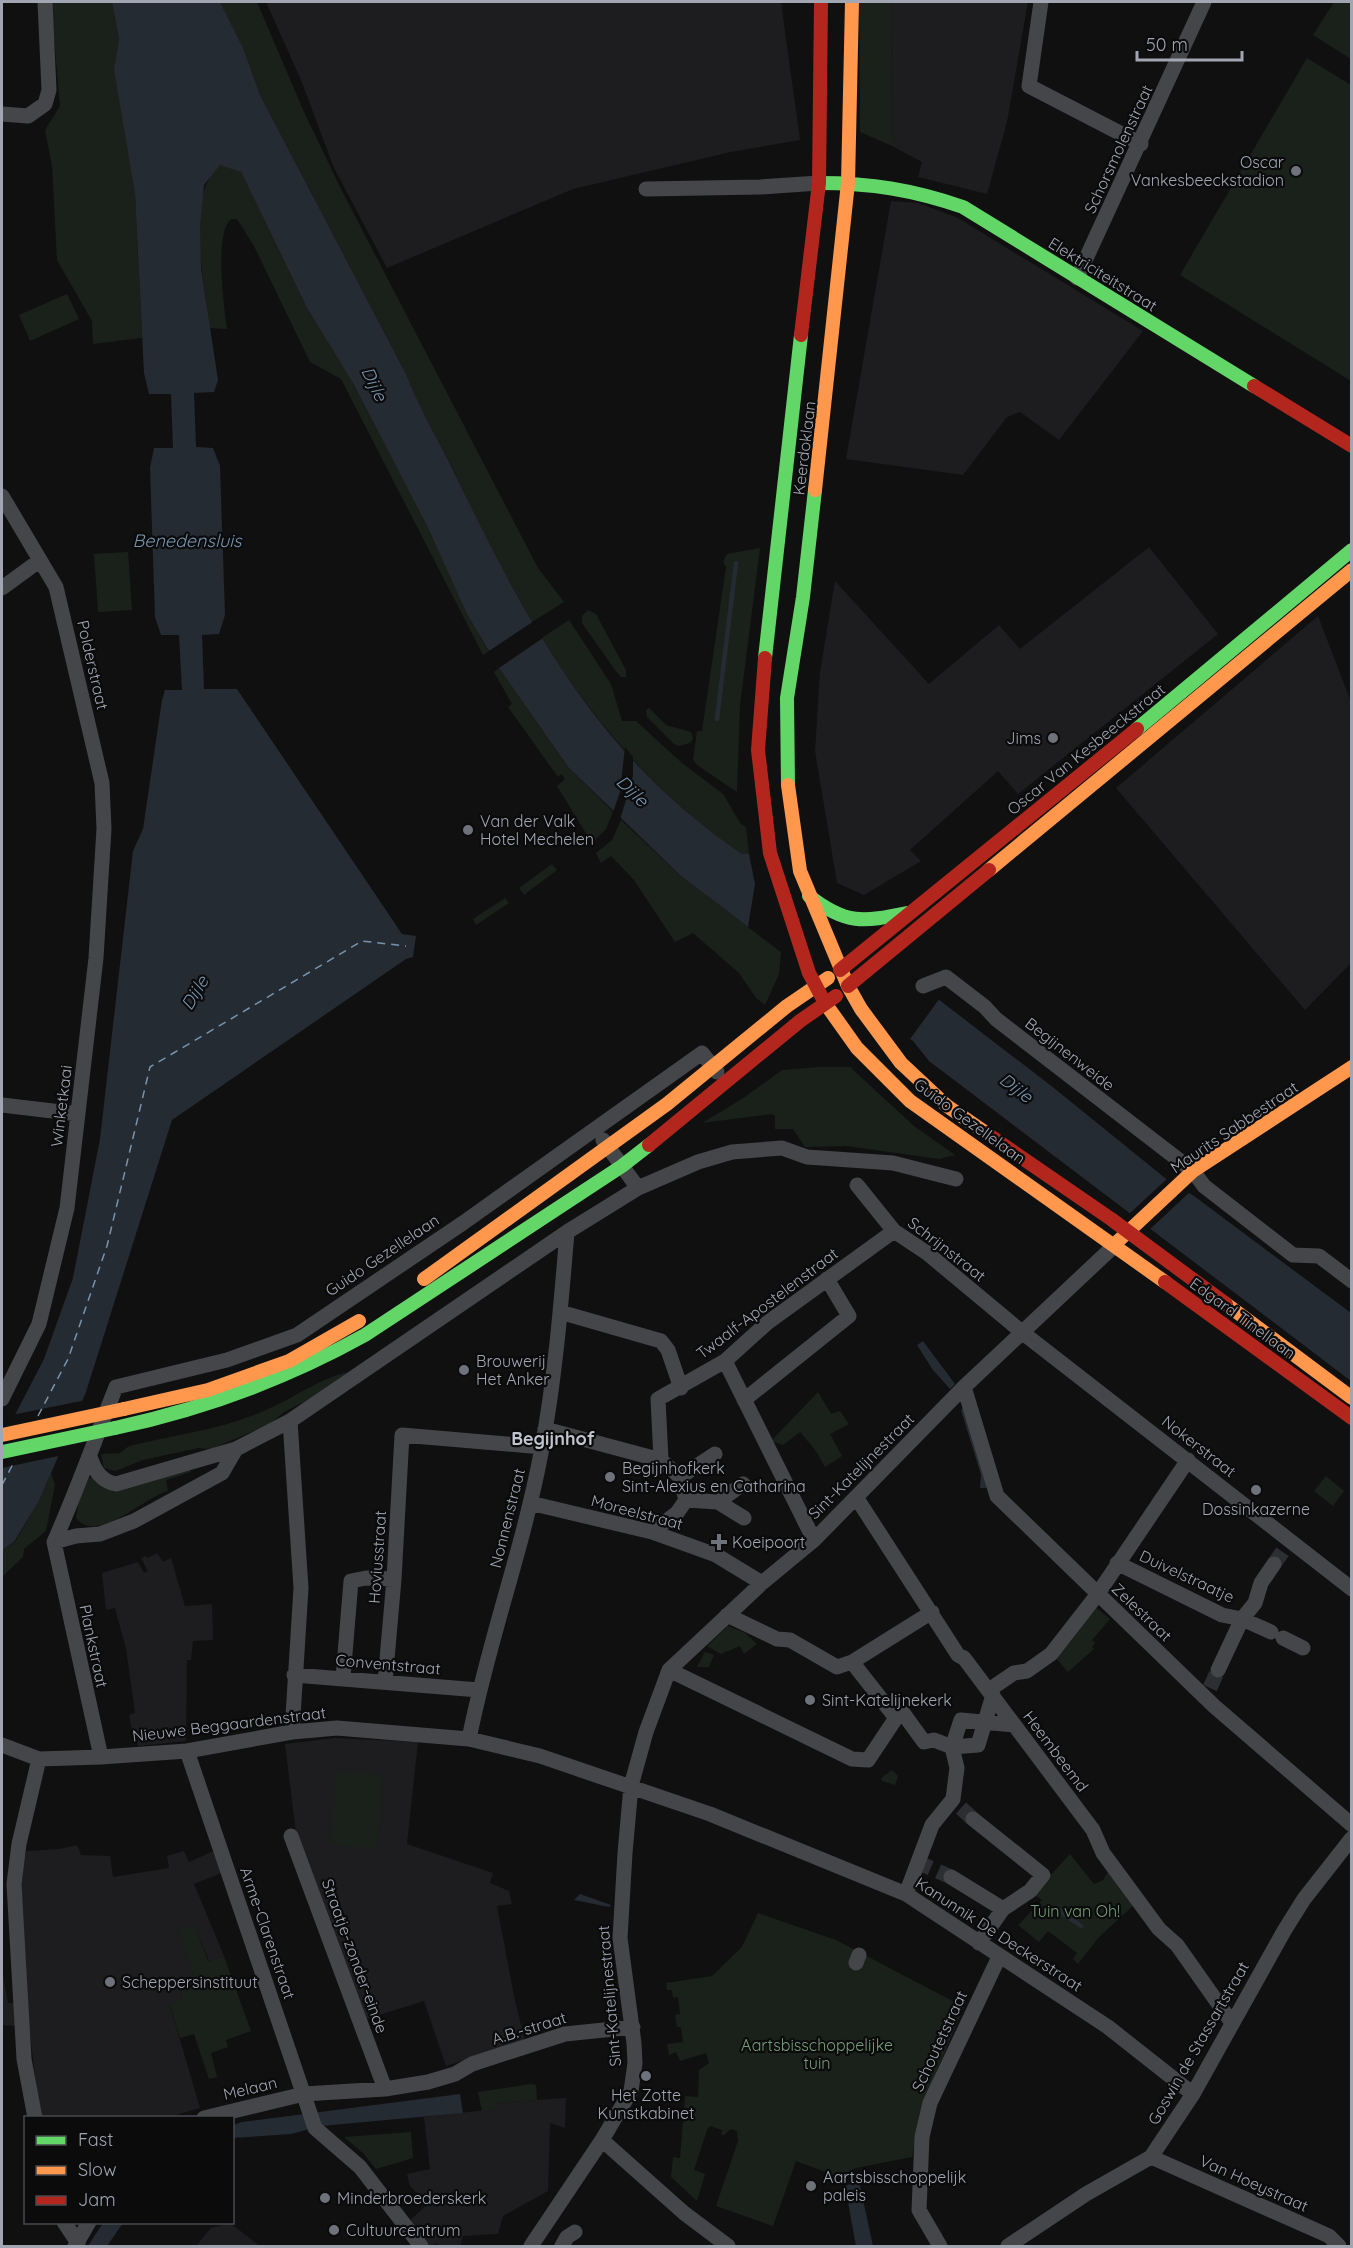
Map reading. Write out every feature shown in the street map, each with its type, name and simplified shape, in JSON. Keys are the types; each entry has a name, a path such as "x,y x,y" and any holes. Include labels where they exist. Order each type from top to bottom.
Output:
{"main road":[{"name":"Keerdoklaan","path":"815,980 775,874 770,853 758,750 766,642 819,183 821,2"},
{"name":"Keerdoklaan","path":"840,970 800,871 788,787 787,698 803,597 824,424 848,183 852,2"},
{"name":"Elektriciteitstraat","path":"819,183 848,183 921,192 963,207 1352,446"},
{"name":"Oscar Van Kesbeeckstraat","path":"840,970 907,913 1101,759 1352,550"},
{"name":"Oscar Van Kesbeeckstraat","path":"843,990 1352,570"},
{"path":"809,898 830,912 850,920 871,921 907,913"},
{"name":"Guido Gezellelaan","path":"410,1288 601,1138 713,1068 815,980 840,970 843,990 902,1064 947,1106 1133,1226"},
{"name":"Guido Gezellelaan","path":"815,980 825,1003 857,1048 910,1101 1114,1246"},
{"path":"2,1452 162,1419 223,1401 326,1358 402,1312 622,1166 843,990"},
{"name":"Maurits Sabbestraat","path":"1114,1246 1188,1176 1352,1067"},
{"name":"Edgard Tinellaan","path":"1133,1226 1352,1398"},
{"name":"Edgard Tinellaan","path":"1114,1246 1352,1418"},
{"path":"2,1435 208,1390 289,1361 374,1311"}],"street":[{"path":"2,114 28,116 45,104 49,90 45,2"},
{"path":"1041,2 1029,86 1141,144"},
{"name":"Schorsmolenstraat","path":"1077,278 1141,144 1204,2"},
{"path":"646,189 760,187 819,183"},
{"name":"Polderstraat","path":"2,496 56,587 102,783 104,829"},
{"path":"2,588 39,561"},
{"name":"Winketkaai","path":"6,1379 39,1324 58,1254 67,1208 102,903 104,829"},
{"name":"Begijnenweide","path":"923,986 946,977 1188,1176"},
{"name":"Guido Gezellelaan","path":"54,1542 90,1457 92,1446 116,1387 227,1360 297,1335 601,1138 702,1053 713,1068"},
{"path":"713,1068 725,1083"},
{"path":"2,1105 78,1114"},
{"path":"601,1138 638,1188"},
{"path":"90,1457 99,1475 105,1481 116,1484 236,1449 290,1421 567,1232 638,1188 698,1162 720,1155 782,1148 807,1157 893,1163 956,1179"},
{"path":"1188,1176 1293,1255 1319,1256 1352,1281"},
{"name":"Schrijnstraat","path":"857,1185 894,1231 927,1253 1023,1333"},
{"name":"Twaalf-Apostelenstraat","path":"661,1460 658,1399 725,1361 767,1323 894,1231"},
{"name":"Nonnenstraat","path":"469,1739 479,1690 530,1503 542,1447 560,1312 567,1232"},
{"name":"Sint-Katelijnestraat","path":"531,2247 602,2140 630,2091 635,2063 633,2027 620,1938 631,1786 646,1732 669,1670 762,1583 814,1540 964,1387 1114,1246"},
{"path":"744,1400 849,1316 827,1279"},
{"path":"560,1312 661,1341 668,1350 681,1388"},
{"name":"Nokerstraat","path":"1023,1333 1188,1460 1287,1544 1352,1589"},
{"path":"725,1361 814,1540"},
{"path":"2,1399 6,1379"},
{"name":"Zelestraat","path":"964,1387 997,1496 1097,1595 1352,1825"},
{"path":"290,1421 301,1588 292,1732"},
{"path":"544,1429 661,1460 680,1477 686,1500"},
{"name":"Hoviusstraat","path":"385,1682 394,1579 402,1435 542,1447"},
{"path":"54,1542 76,1536 100,1534 134,1521 222,1473 236,1449"},
{"path":"680,1477 715,1454"},
{"path":"852,1662 924,1742 934,1740 952,1747 978,1745 986,1722 991,1693 1014,1673 1027,1671 1051,1654 1097,1595 1188,1460"},
{"path":"718,1502 743,1484"},
{"name":"Heembeemd","path":"856,1497 958,1655 964,1658 991,1693 1093,1830 1103,1852 1159,1929 1177,1945 1232,2023"},
{"path":"686,1500 718,1502 744,1518"},
{"path":"652,1532 676,1514 686,1500"},
{"name":"Moreelstraat","path":"530,1503 652,1532 716,1555 762,1583"},
{"name":"Plankstraat","path":"54,1542 101,1757"},
{"name":"Duivelstraatje","path":"1117,1563 1222,1615 1242,1619 1303,1648"},
{"name":"Duivelstraatje","path":"1218,1670 1242,1619 1255,1603 1261,1583 1274,1564"},
{"path":"343,1678 351,1581 366,1578 394,1579"},
{"path":"727,1615 777,1639 790,1640 837,1667 852,1662 932,1612"},
{"path":"669,1670 852,1758 868,1760 899,1715"},
{"name":"Conventstraat","path":"294,1675 479,1690"},
{"path":"906,1894 932,1825 957,1804 957,1768 952,1747 961,1720 1014,1725"},
{"name":"Nieuwe Beggaardenstraat","path":"39,1759 187,1751 292,1732 337,1728 469,1739 540,1756 631,1786"},
{"path":"2,1745 39,1759 19,1844 14,1884 24,2059 35,2116"},
{"name":"Arme-Clarenstraat","path":"187,1751 315,2128 360,2167 421,2247"},
{"name":"Kanunnik De Deckerstraat","path":"631,1786 791,1845 906,1894 1108,2027 1193,2094"},
{"path":"973,1819 1043,1875 1030,1890 1003,1909 979,1943"},
{"name":"Straatje-zonder-einde","path":"291,1836 385,2089"},
{"name":"Goswin de Stassartstraat","path":"1008,2247 1086,2194 1151,2157 1193,2094 1304,1899 1352,1838"},
{"path":"951,1877 1003,1909"},
{"name":"Schoutetstraat","path":"939,2247 919,2210 922,2137 930,2103 999,1957"},
{"name":"A.B.-straat","path":"385,2089 428,2082 455,2074 472,2064 565,2034 633,2027"},
{"name":"Melaan","path":"212,2116 304,2094 385,2089"},
{"path":"602,2140 684,2213 728,2247"},
{"name":"Van Hoeystraat","path":"1151,2157 1329,2236 1339,2247"},
{"path":"65,2224 77,2245"},
{"path":"77,2245 88,2224"},
{"path":"562,2247 567,2237 575,2232"}],"shaded area":[{"path":"266,2 781,2 800,140 731,152 573,189 387,268 334,168 301,80"},
{"path":"891,2 1028,2 1007,122 987,194 918,177 922,162 892,146"},
{"path":"891,201 918,203 958,218 1143,331 1059,440 1020,412 1007,417 963,475 846,459"},
{"path":"1149,547 1218,634 1018,794 998,771 910,850 921,861 864,895 837,883 815,751 820,672 835,581 929,684 999,625 1020,649"},
{"path":"1318,616 1351,702 1352,962 1305,1010 1116,788"},
{"path":"157,1553 163,1562 171,1558 185,1606 212,1604 213,1640 193,1641 191,1660 187,1660 186,1741 138,1746 137,1730 132,1731 129,1715 135,1713 126,1649 115,1608 106,1610 102,1573 138,1562 144,1573 148,1571 141,1558 146,1556 148,1558"},
{"path":"335,1738 418,1742 407,1844 493,1873 490,1883 509,1891 512,1904 497,1906 525,2041 446,2066 424,2001 363,2020 296,1833 285,1744"},
{"name":"Scheppersinstituut","path":"77,1845 81,1855 110,1856 113,1877 169,1868 167,1856 184,1851 189,1862 216,1850 224,1872 194,1884 224,1956 209,1961 194,1925 180,1930 198,1988 181,1993 182,1998 170,2006 200,2108 172,2116 40,2116 23,1977 21,1883 26,1851 59,1849"},
{"path":"2,1970 8,2003 14,2003 16,2026 2,2025"},
{"path":"566,2098 565,2128 550,2123 548,2191 503,2216 498,2234 463,2236 460,2246 441,2246 435,2243 434,2246 428,2246 408,2222 431,2201 425,2196 423,2199 410,2186 407,2174 430,2169 424,2117 495,2109 495,2103"},
{"path":"231,2224 260,2246 196,2246 211,2228"}],"green space":[{"path":"51,2 112,2 119,41 115,66 135,194 142,338 93,344 92,321 57,260 52,166 45,130 60,106"},
{"path":"220,2 257,2 304,112 342,191 538,568 564,602 532,622 487,543 406,374 260,95 244,50"},
{"path":"859,2 891,2 892,146 860,132"},
{"path":"1334,2 1351,2 1351,59 1313,35"},
{"name":"Oscar Vankesbeeckstadion","path":"1307,58 1351,85 1351,381 1180,275"},
{"path":"220,165 235,168 241,172 307,308 354,385 428,528 468,615 489,652 483,655 341,379 310,362 254,246 237,219 231,219 226,227 221,254 227,329 209,328 201,266 199,220 208,180"},
{"path":"67,294 79,319 30,341 19,315"},
{"path":"760,548 740,705 737,792 693,760 697,731 702,731 726,567 723,562 727,554"},
{"path":"128,552 132,610 98,612 94,554"},
{"path":"588,610 596,614 626,670 626,677 621,677 615,670 582,623 582,616"},
{"path":"569,620 611,684 622,721 636,721 682,763 723,794 741,824 746,827 749,854 742,854 682,808 630,757 584,700 540,639"},
{"path":"499,668 567,766 613,812 606,829 592,843 557,786 565,779 561,774 558,777 508,707 512,704 494,672"},
{"path":"649,708 666,725 691,732 693,739 690,743 679,746 674,744 647,717 646,710"},
{"path":"621,820 681,876 781,952 779,974 765,1005 756,998 739,973 693,933 675,942 634,880 611,856 601,863 596,853 612,840"},
{"path":"552,864 557,870 524,895 519,888"},
{"path":"505,898 509,903 476,925 473,919"},
{"path":"850,1067 914,1126 955,1155 939,1159 847,1146 805,1147 793,1129 775,1129 775,1116 772,1114 702,1123 742,1099 782,1070"},
{"path":"348,1372 310,1399 284,1412 270,1424 211,1449 198,1448 143,1460 115,1471 104,1468 101,1454 120,1453 129,1446 235,1422 268,1409 327,1379"},
{"path":"818,1392 831,1414 840,1411 849,1424 830,1434 842,1456 825,1467 816,1451 800,1432 783,1445 771,1441"},
{"path":"189,1468 191,1472 166,1480 168,1491 108,1523 96,1526 85,1525 76,1518 78,1504 89,1478 92,1477 100,1485"},
{"path":"51,1473 55,1485 46,1531 24,1549 23,1557 2,1577 2,1550 15,1542 39,1501"},
{"path":"1326,1476 1344,1491 1333,1506 1314,1491"},
{"path":"1095,1607 1110,1619 1092,1640 1095,1643 1092,1647 1094,1649 1068,1672 1055,1657"},
{"path":"728,1626 745,1633 757,1644 744,1654 740,1646 721,1654 707,1646"},
{"path":"705,1652 714,1655 709,1667 697,1667"},
{"path":"892,1770 898,1776 895,1785 882,1781 881,1778"},
{"path":"336,1772 382,1774 377,1848 331,1845"},
{"name":"Tuin van Oh!","path":"1070,1854 1094,1884 1103,1880 1110,1869 1135,1904 1099,1937 1078,1964 1073,1959 1077,1953 1048,1931 1039,1942 1018,1925 1042,1900 1033,1894"},
{"name":"Aartsbisschoppelijke tuin","path":"758,1913 836,1940 964,2007 926,2096 912,2157 856,2168 839,2177 796,2161 773,2226 716,2206 738,2141 737,2131 731,2129 721,2135 722,2130 710,2126 707,2130 694,2170 705,2174 697,2201 671,2177 673,2157 680,2158 685,2096 698,2097 699,2070 709,2063 706,2053 680,2061 676,2052 669,2055 667,2044 683,2042 681,2027 677,2027 675,2015 680,2014 678,1997 673,1998 672,1990 667,1990 666,1983 712,1976 742,1947"},
{"path":"194,1924 208,1961 224,1956 251,2031 226,2040 228,2047 211,2053 217,2077 209,2079 194,2034 180,2038 170,2005 182,1998 181,1993 198,1987 179,1930"},
{"path":"536,2085 537,2100 495,2103 496,2109 482,2111 478,2092"},
{"path":"411,2132 413,2158 376,2169 364,2154 344,2137"}],"water":[{"path":"112,2 220,2 244,50 260,95 406,374 481,528 539,634 571,683 607,730 647,774 691,816 742,854 749,854 1054,1088 1165,1178 1194,1196 1351,1313 1351,1381 929,1061 913,1041 785,955 681,876 568,767 499,668 467,614 428,528 354,385 307,308 241,172 220,165 204,185 200,226 201,268 218,380 214,392 194,393 196,447 213,448 220,466 225,615 219,634 202,635 204,689 237,689 402,934 416,936 413,957 406,959 172,1120 86,1392 39,1501 14,1542 2,1550 2,1440 44,1359 73,1278 100,1139 133,851 143,829 165,690 182,690 179,635 161,635 155,617 150,468 154,448 173,448 171,394 149,394 144,373 135,194 114,69 119,40"},
{"path":"923,1341 955,1384 950,1389 933,1370 917,1345"},
{"path":"967,1404 988,1477 986,1488 980,1488 981,1475 961,1410"},
{"path":"580,1894 611,1905 609,1907 574,1900"},
{"path":"1052,1905 1067,1911 1084,1926 1082,1929 1050,1908"},
{"path":"460,2094 463,2113 321,2126 291,2134 234,2138 234,2125"},
{"path":"859,2181 873,2246 856,2246 845,2186"},
{"path":"102,2224 122,2224 107,2246 88,2246"}],"pier":[{"path":"534,621 543,638 496,670 486,653"},
{"path":"625,747 633,757 633,776 619,823 612,815 620,792"},
{"path":"749,854 940,998 910,1039 928,1062 911,1043 827,987 748,927 755,884"},
{"path":"1169,1177 1191,1191 1149,1230 1129,1214"},
{"path":"86,1400 63,1455 2,1468 2,1434 12,1415"}],"waterway":[{"path":"717,719 736,563"}],"ferry route":[{"path":"38,1416 68,1359 107,1246 150,1067 362,941 406,946"},
{"path":"2,1485 15,1460"}],"tunnel":[{"path":"1274,1564 1285,1548"},
{"path":"1210,1688 1218,1670"},
{"path":"961,1808 973,1819"},
{"path":"917,1862 951,1877"}],"traffic: fast":[{"path":"819,183 857,184 892,189 927,196 963,207 1254,386"},
{"path":"765,658 801,335"},
{"path":"788,785 787,698 803,597 815,490"},
{"path":"1137,729 1352,550"},
{"path":"809,896 834,912 855,919 907,913"},
{"path":"115,1428 180,1412 244,1391 335,1351 365,1335 622,1166 649,1145"},
{"path":"2,1452 115,1428"}],"traffic: slow":[{"path":"815,490 848,183 852,2"},
{"path":"989,870 1352,570"},
{"path":"788,785 800,871 848,986 861,1009 901,1063 947,1106 986,1133"},
{"path":"424,1279 667,1104 787,1006 828,978"},
{"path":"825,1003 857,1048 910,1101 1165,1282"},
{"path":"1116,1243 1193,1171 1352,1067"},
{"path":"1226,1304 1352,1398"},
{"path":"124,1409 208,1390 289,1361 359,1321"},
{"path":"2,1435 124,1409"}],"traffic: jam":[{"path":"801,335 819,183 821,2"},
{"path":"1254,386 1352,446"},
{"path":"765,658 758,750 770,853 809,973 825,1003"},
{"path":"840,970 1137,729"},
{"path":"848,986 989,870"},
{"path":"649,1145 800,1021 836,996"},
{"path":"986,1133 1111,1219 1226,1304"},
{"path":"1165,1282 1352,1418"}],"place":[{"name":"Oscar Vankesbeeckstadion","path":"1296,171"},
{"name":"Jims","path":"1053,738"},
{"name":"Van der Valk Hotel Mechelen","path":"468,830"},
{"name":"Brouwerij Het Anker","path":"464,1370"},
{"name":"Begijnhofkerk Sint-Alexius en Catharina","path":"610,1477"},
{"name":"Dossinkazerne","path":"1256,1490"},
{"name":"Koeipoort","path":"719,1542"},
{"name":"Sint-Katelijnekerk","path":"810,1700"},
{"name":"Scheppersinstituut","path":"110,1982"},
{"name":"Het Zotte Kunstkabinet","path":"646,2076"},
{"name":"Aartsbisschoppelijk paleis","path":"811,2186"},
{"name":"Minderbroederskerk","path":"325,2198"},
{"name":"Cultuurcentrum","path":"334,2230"}],"district":[{"name":"Begijnhof","path":"553,1439"}],"water label":[{"name":"Dijle","path":"374,384"},
{"name":"Benedensluis","path":"187,541"},
{"name":"Dijle","path":"632,791"},
{"name":"Dijle","path":"195,993"},
{"name":"Dijle","path":"1016,1088"}]}
